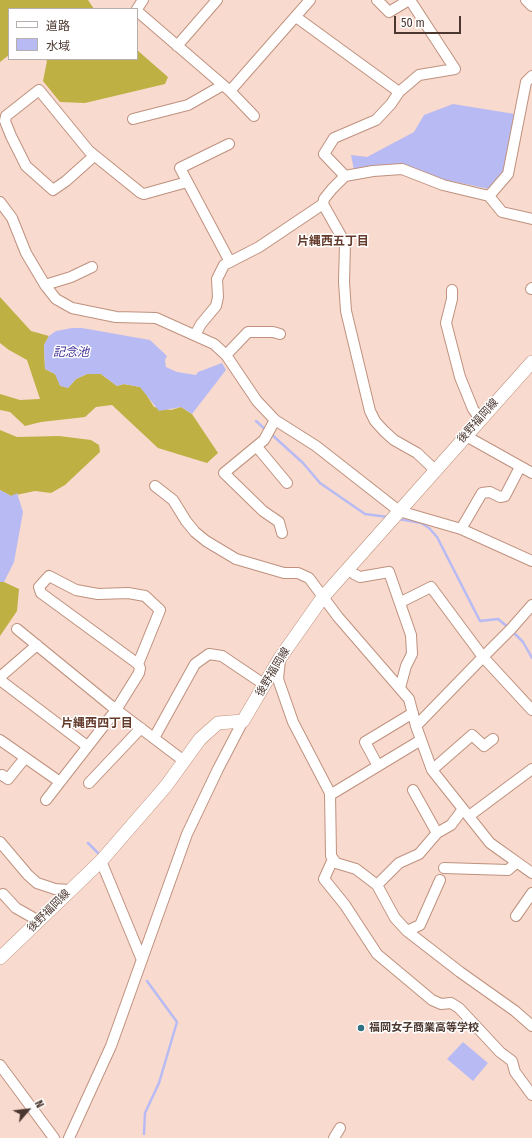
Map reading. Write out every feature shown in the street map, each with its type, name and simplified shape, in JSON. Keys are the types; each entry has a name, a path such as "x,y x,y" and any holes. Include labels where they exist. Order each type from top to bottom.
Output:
{"main road":[{"name":"後野福岡線","path":"0,958 69,890 101,861 161,791 200,739 218,723 243,721 280,658 323,597 532,362"}],"street":[{"path":"177,46 217,0"},
{"path":"133,119 188,105 226,88 296,17 310,0"},
{"path":"346,176 326,159 324,154 334,138 376,120 391,104 399,92 419,75 455,69 409,0 389,12 377,0"},
{"path":"526,0 532,6"},
{"path":"138,11 226,88 254,116"},
{"path":"296,17 399,92"},
{"path":"489,196 508,174 526,82 532,76"},
{"path":"94,156 66,182 53,190 26,166 5,121 6,116 39,90 94,156 144,194 187,182"},
{"path":"229,144 180,168 230,262"},
{"path":"195,335 216,306 218,297 217,279 224,265 259,247 323,204 324,199 332,189 346,176 373,171 402,169 421,178 448,187 489,196 502,212 532,219"},
{"path":"0,202 12,218 26,253 56,299 72,308 116,317 156,318 214,344 226,355 253,396 275,420 316,446 399,511 461,529 532,561"},
{"path":"323,204 345,243 344,282 346,311 367,403 375,421 394,440 413,450 435,470"},
{"path":"45,284 71,277 92,267"},
{"path":"452,290 452,299 446,323 460,376 473,409 480,419"},
{"path":"226,355 248,332 273,332 280,334"},
{"path":"275,420 267,437 224,473 258,506 279,522 282,533"},
{"path":"466,436 532,473"},
{"path":"256,447 287,483"},
{"path":"461,529 482,493 490,492 500,497 505,496 520,467"},
{"path":"155,486 172,500 186,521 206,541 236,559 284,573 298,573 305,575 338,617 409,699 416,726 432,770 490,843 516,863 532,872"},
{"path":"348,569 360,577 390,572 411,635 412,654 406,666 400,688"},
{"path":"46,800 116,710 138,673 140,668 138,664 160,610 145,596 128,592 98,594 82,591 49,576 39,587 41,592 138,664"},
{"path":"401,602 430,587 483,657 532,710"},
{"path":"416,726 512,629 532,604"},
{"path":"17,629 116,710 184,761"},
{"path":"37,645 0,678 87,746"},
{"path":"154,738 195,664 209,654 222,656 265,684"},
{"path":"280,658 278,678 293,722 330,795 331,846 333,859 324,879 345,905 377,954 432,1000 441,1004 451,1003 473,1022 500,1052 512,1061 515,1072 532,1095"},
{"path":"378,766 365,742 413,713"},
{"path":"69,1138 111,1046 187,834 243,721"},
{"path":"88,783 141,728"},
{"path":"432,770 472,735 484,746 493,739"},
{"path":"0,740 60,782"},
{"path":"330,795 421,740"},
{"path":"8,779 25,758"},
{"path":"377,885 399,863 419,854 437,833 532,769"},
{"path":"413,790 437,833"},
{"path":"0,842 28,875 37,883 55,889 69,890"},
{"path":"333,859 336,863 356,869 377,885 395,918 408,931 460,972 515,1011 532,1026"},
{"path":"101,861 142,960"},
{"path":"444,868 508,870 516,863"},
{"path":"408,931 420,925 440,880"},
{"path":"516,916 532,893"},
{"path":"3,894 10,903 39,921"},
{"path":"0,1065 54,1138"},
{"path":"334,1138 340,1128"}],"shaded area":[{"path":"0,0 88,0 93,8 8,8 8,56 0,62"},
{"path":"138,51 168,77 165,84 85,103 60,102 43,81 46,60 138,60"},
{"path":"0,297 31,331 49,336 44,345 45,369 55,374 68,388 76,379 87,374 101,374 117,386 124,384 140,387 154,407 171,410 181,407 192,414 218,453 207,463 158,448 112,405 96,407 85,417 41,422 25,426 10,412 0,410 0,394 20,400 40,399 27,360 0,343"},
{"path":"0,430 17,437 59,436 91,440 99,445 100,452 65,485 51,493 35,491 11,496 0,490"},
{"path":"0,582 4,582 19,589 17,611 0,636"}],"water":[{"path":"453,104 515,114 504,173 489,189 427,176 402,166 354,170 351,155 367,157 414,132 424,115"},
{"name":"記念池","path":"82,328 150,340 167,356 165,360 166,367 177,372 196,375 198,372 222,363 226,370 192,414 181,407 159,411 140,387 124,384 117,386 101,374 87,374 76,379 68,388 60,386 55,374 45,369 44,345 49,336 56,331"},
{"path":"0,490 11,496 17,493 23,512 14,562 4,582 0,582"},
{"path":"463,1042 488,1063 473,1081 447,1059"}],"waterway":[{"path":"256,421 266,430"},
{"path":"270,433 303,463 320,483 365,514 388,517"},
{"path":"399,519 421,523 429,528 437,537 480,621 498,619 509,628"},
{"path":"513,632 523,642 532,658"},
{"path":"88,843 98,853"},
{"path":"144,1134 145,1113 159,1083 177,1022 147,981"}],"place":[{"name":"福岡女子商業高等学校","path":"361,1028"}],"district":[{"name":"片縄西五丁目","path":"333,242"},
{"name":"片縄西四丁目","path":"97,724"}]}
